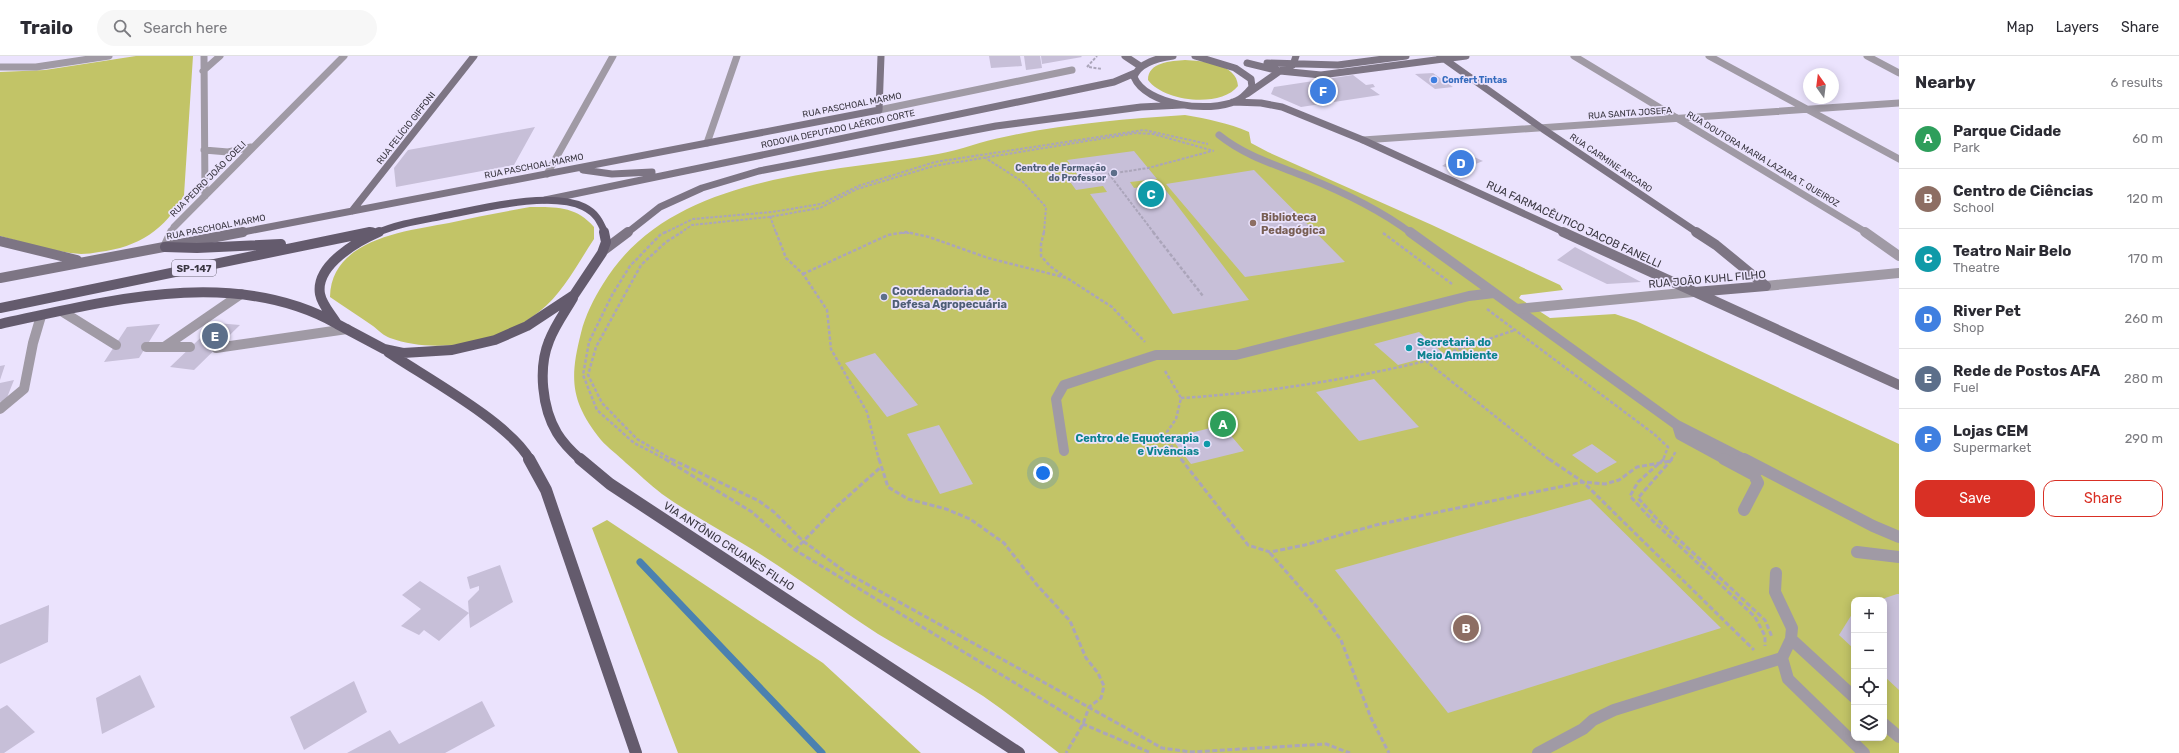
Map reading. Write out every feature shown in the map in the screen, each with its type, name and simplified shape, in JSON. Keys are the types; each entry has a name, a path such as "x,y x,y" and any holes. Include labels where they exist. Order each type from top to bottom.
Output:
{"main road":[{"name":"RUA FELÍCIO GIFFONI","path":"352,211 474,56"},
{"path":"879,110 881,56"},
{"path":"1125,56 1140,66"},
{"path":"1173,56 1149,61 1140,66 1134,73 1134,80 1145,92 1164,101 1182,105"},
{"path":"1195,56 1220,61 1293,65 1338,65 1406,56"},
{"path":"1266,63 1273,56"},
{"path":"604,250 660,207 702,188 759,171 899,143 996,126 1141,107 1218,105 1233,102 1280,71 1293,65 1296,56"},
{"path":"1247,63 1280,71 1321,75 1441,58 1466,56"},
{"name":"RUA CARMINE ARCARO","path":"1441,58 1543,129 1716,245 1766,286"},
{"path":"1220,61 1239,69 1250,80 1251,87 1247,94"},
{"name":"RODOVIA DEPUTADO LAÉRCIO CORTE","path":"544,200 1114,82 1134,73"},
{"name":"RUA FARMACÊUTICO JACOB FANELLI","path":"1233,102 1261,103 1282,108 1363,140 1899,385"},
{"name":"RUA PASCHOAL MARMO","path":"0,278 81,261 165,247 879,110"},
{"path":"574,169 612,174 645,173 745,159"},
{"path":"604,250 606,237 603,225 595,215 582,207 544,200 513,202 389,228 358,244 328,267 320,284 321,300 337,324 386,350 493,421 525,451 546,490 636,753"},
{"name":"SP-147","path":"0,308 389,228"},
{"path":"0,241 81,261"},
{"path":"165,247 237,247 321,242"},
{"name":"VIA ANTÔNIO CRUANES FILHO","path":"604,250 575,295 547,345 543,374 546,405 556,432 576,455 610,484 1019,753"},
{"name":"RUA JOÃO KUHL FILHO","path":"1693,292 1766,286"},
{"name":"SP-147","path":"0,324 135,297 188,292 241,294 288,301 337,324"},
{"path":"386,350 414,353 449,352 482,344 513,334 539,320 575,295"},
{"path":"0,328 19,320"}],"street":[{"path":"0,67 36,67 109,56"},
{"path":"204,56 205,196"},
{"path":"203,70 220,56"},
{"name":"RUA PEDRO JOÃO COELI","path":"165,247 174,227 344,56"},
{"path":"547,174 613,56"},
{"path":"707,143 737,56"},
{"name":"RUA DOUTORA MARIA LAZARA T. QUEIROZ","path":"1574,56 1874,237 1899,256"},
{"path":"1709,56 1899,159"},
{"path":"1867,56 1899,73"},
{"name":"RUA PASCHOAL MARMO","path":"879,110 1072,70"},
{"name":"RUA SANTA JOSEFA","path":"1363,140 1543,129 1899,103"},
{"path":"1219,135 1231,146 1316,180 1370,206 1398,223 1677,425 1829,505 1899,538"},
{"name":"RUA PEDRO JOÃO COELI","path":"204,150 218,154 237,152 254,146"},
{"name":"RUA JOÃO KUHL FILHO","path":"1766,286 1899,274"},
{"name":"RUA JOÃO KUHL FILHO","path":"1517,309 1693,292"},
{"path":"1064,451 1056,399 1064,385 1156,355 1236,355 1471,295 1494,293"},
{"path":"164,347 241,294"},
{"path":"63,312 116,345"},
{"path":"0,410 24,389 33,343 41,316"},
{"path":"216,348 347,329"},
{"path":"146,347 190,347"},
{"path":"1677,425 1680,435 1754,475 1758,483 1744,510"},
{"path":"1857,552 1899,558"},
{"path":"1776,573 1775,592 1788,615 1792,628 1791,639 1782,658 1788,679 1864,753"},
{"path":"1791,639 1851,693"},
{"path":"1538,753 1584,729 1593,720 1614,710 1763,659 1782,658"},
{"path":"1887,727 1899,737"}],"path":[{"path":"1151,753 1083,724 795,550 752,512 679,466 634,443 597,410 583,375 589,342 612,295 630,266 660,234 693,220 772,212 821,204 858,186 935,162 1144,130 1210,145"},
{"path":"1219,152 1153,134 1136,133 934,166 857,189 820,208 770,217 692,225 666,242 641,266 596,347 588,375 602,404 637,439 678,463 759,501 774,512 803,541 847,573 1162,748 1191,752 1326,744 1350,753"},
{"path":"1203,296 1109,174 1148,168 1213,150"},
{"path":"981,154 1023,182 1046,207 1046,226 1041,244 1041,256 1050,266 1112,306 1141,336 1156,355 1180,398 1176,419 1167,432 1172,447 1248,545 1270,552 1305,545 1376,525 1583,482 1605,484 1619,480 1637,467 1672,461"},
{"path":"772,212 770,217 786,258 803,274 827,310 831,349 867,412 881,467 888,487 908,499 946,509 970,519 1004,543 1037,585 1070,621 1086,658 1098,673 1104,686 1101,698 1089,707 1083,724 1066,753"},
{"path":"1379,230 1518,328 1671,444"},
{"path":"803,274 888,235 906,232 929,236 988,258 1068,278"},
{"path":"1449,276 1514,330 1654,434 1668,447 1660,463 1638,482 1630,496 1653,522 1755,617 1764,636 1764,650"},
{"path":"1180,398 1234,395 1351,378 1426,360 1518,328"},
{"path":"1426,360 1548,458 1583,482 1763,659 1773,647 1772,633 1765,620 1658,520 1638,498 1644,487 1672,461 1677,449"},
{"path":"795,550 816,526 853,489 881,467"},
{"path":"1270,552 1317,607 1341,640 1370,718 1389,753"}],"shaded area":[{"path":"136,56 193,56 184,195 177,207 159,227 149,235 126,246 113,250 81,254 40,247 0,236 0,72 45,70"},
{"path":"1185,60 1200,61 1225,68 1232,72 1236,78 1238,86 1230,93 1219,97 1206,100 1193,100 1166,93 1148,80 1149,74 1156,66 1167,62"},
{"path":"1185,115 1226,124 1249,132 1251,143 1268,152 1432,225 1560,285 1563,290 1521,295 1519,298 1550,318 1615,314 1636,321 1899,444 1899,753 1059,753 983,696 878,634 775,564 662,494 601,440 584,414 578,402 574,377 577,350 587,314 603,284 632,247 668,220 709,199 753,185 847,167 938,154 1026,132 1117,120"},
{"path":"530,207 548,207 573,211 587,220 594,227 594,239 556,296 540,311 507,331 468,343 428,345 408,343 386,336 368,322 330,297 334,277 343,262 357,250 374,241 412,230"},
{"path":"607,520 823,663 921,753 678,753 592,528"}],"building":[{"path":"989,56 1020,56 1022,66 991,68"},
{"path":"1024,56 1040,56 1042,68 1026,70"},
{"path":"1041,56 1081,56 1082,57 1042,64"},
{"name":"Confert Tintas","path":"1433,73 1453,87 1435,89 1415,74"},
{"path":"1353,75 1366,85 1373,84 1375,87 1370,88 1380,95 1301,107 1271,94 1274,87"},
{"path":"535,127 514,165 396,187 394,168 408,150"},
{"path":"1134,151 1157,179 1130,182 1134,188 1161,184 1249,300 1173,314 1090,194 1107,192 1103,186 1076,190 1068,179 1079,177 1067,160"},
{"path":"1463,152 1483,161 1458,171 1442,166"},
{"name":"Biblioteca Pedagógica","path":"1254,170 1345,262 1245,277 1166,184"},
{"path":"1575,247 1641,282 1607,284 1557,260"},
{"path":"216,323 240,325 194,370 170,367"},
{"path":"160,324 139,358 104,362 127,327"},
{"name":"Secretaria do Meio Ambiente","path":"1419,332 1443,353 1398,365 1374,344"},
{"path":"875,353 918,405 887,417 845,363"},
{"path":"5,365 0,380 0,366"},
{"path":"1374,379 1419,427 1359,441 1316,392"},
{"path":"14,380 6,400 0,402 0,383"},
{"path":"939,425 973,484 940,494 907,434"},
{"name":"Centro de Equoterapia e Vivências","path":"1222,425 1244,451 1191,464 1171,438"},
{"path":"1592,444 1617,462 1597,473 1572,455"},
{"path":"1590,499 1721,628 1448,713 1335,570"},
{"path":"500,565 513,602 470,628 468,601 479,590 479,586 470,589 467,577"},
{"path":"420,581 469,613 439,641 424,630 419,635 401,626 421,609 402,595"},
{"path":"1899,594 1899,690 1887,679 1887,597"},
{"path":"49,605 48,642 0,664 0,625"},
{"path":"1851,616 1851,646 1839,635"},
{"path":"140,675 155,707 102,734 96,698"},
{"path":"354,681 367,712 304,750 290,717"},
{"path":"482,701 495,726 445,753 347,753 390,730 399,744"},
{"path":"7,705 35,732 4,753 0,753 0,709"}],"waterway":[{"path":"640,562 822,753"}],"place":[{"name":"Confert Tintas","path":"1434,80"},
{"name":"Lojas CEM","path":"1323,91"},
{"name":"River Pet","path":"1461,163"},
{"name":"Centro de Formação do Professor","path":"1114,173"},
{"name":"Teatro Nair Belo","path":"1151,194"},
{"name":"Biblioteca Pedagógica","path":"1253,223"},
{"name":"Coordenadoria de Defesa Agropecuária","path":"884,297"},
{"name":"Rede de Postos AFA","path":"215,336"},
{"name":"Secretaria do Meio Ambiente","path":"1409,348"},
{"name":"Parque Cidade","path":"1223,424"},
{"name":"Centro de Equoterapia e Vivências","path":"1207,444"},
{"name":"Centro de Ciências","path":"1466,628"}]}
